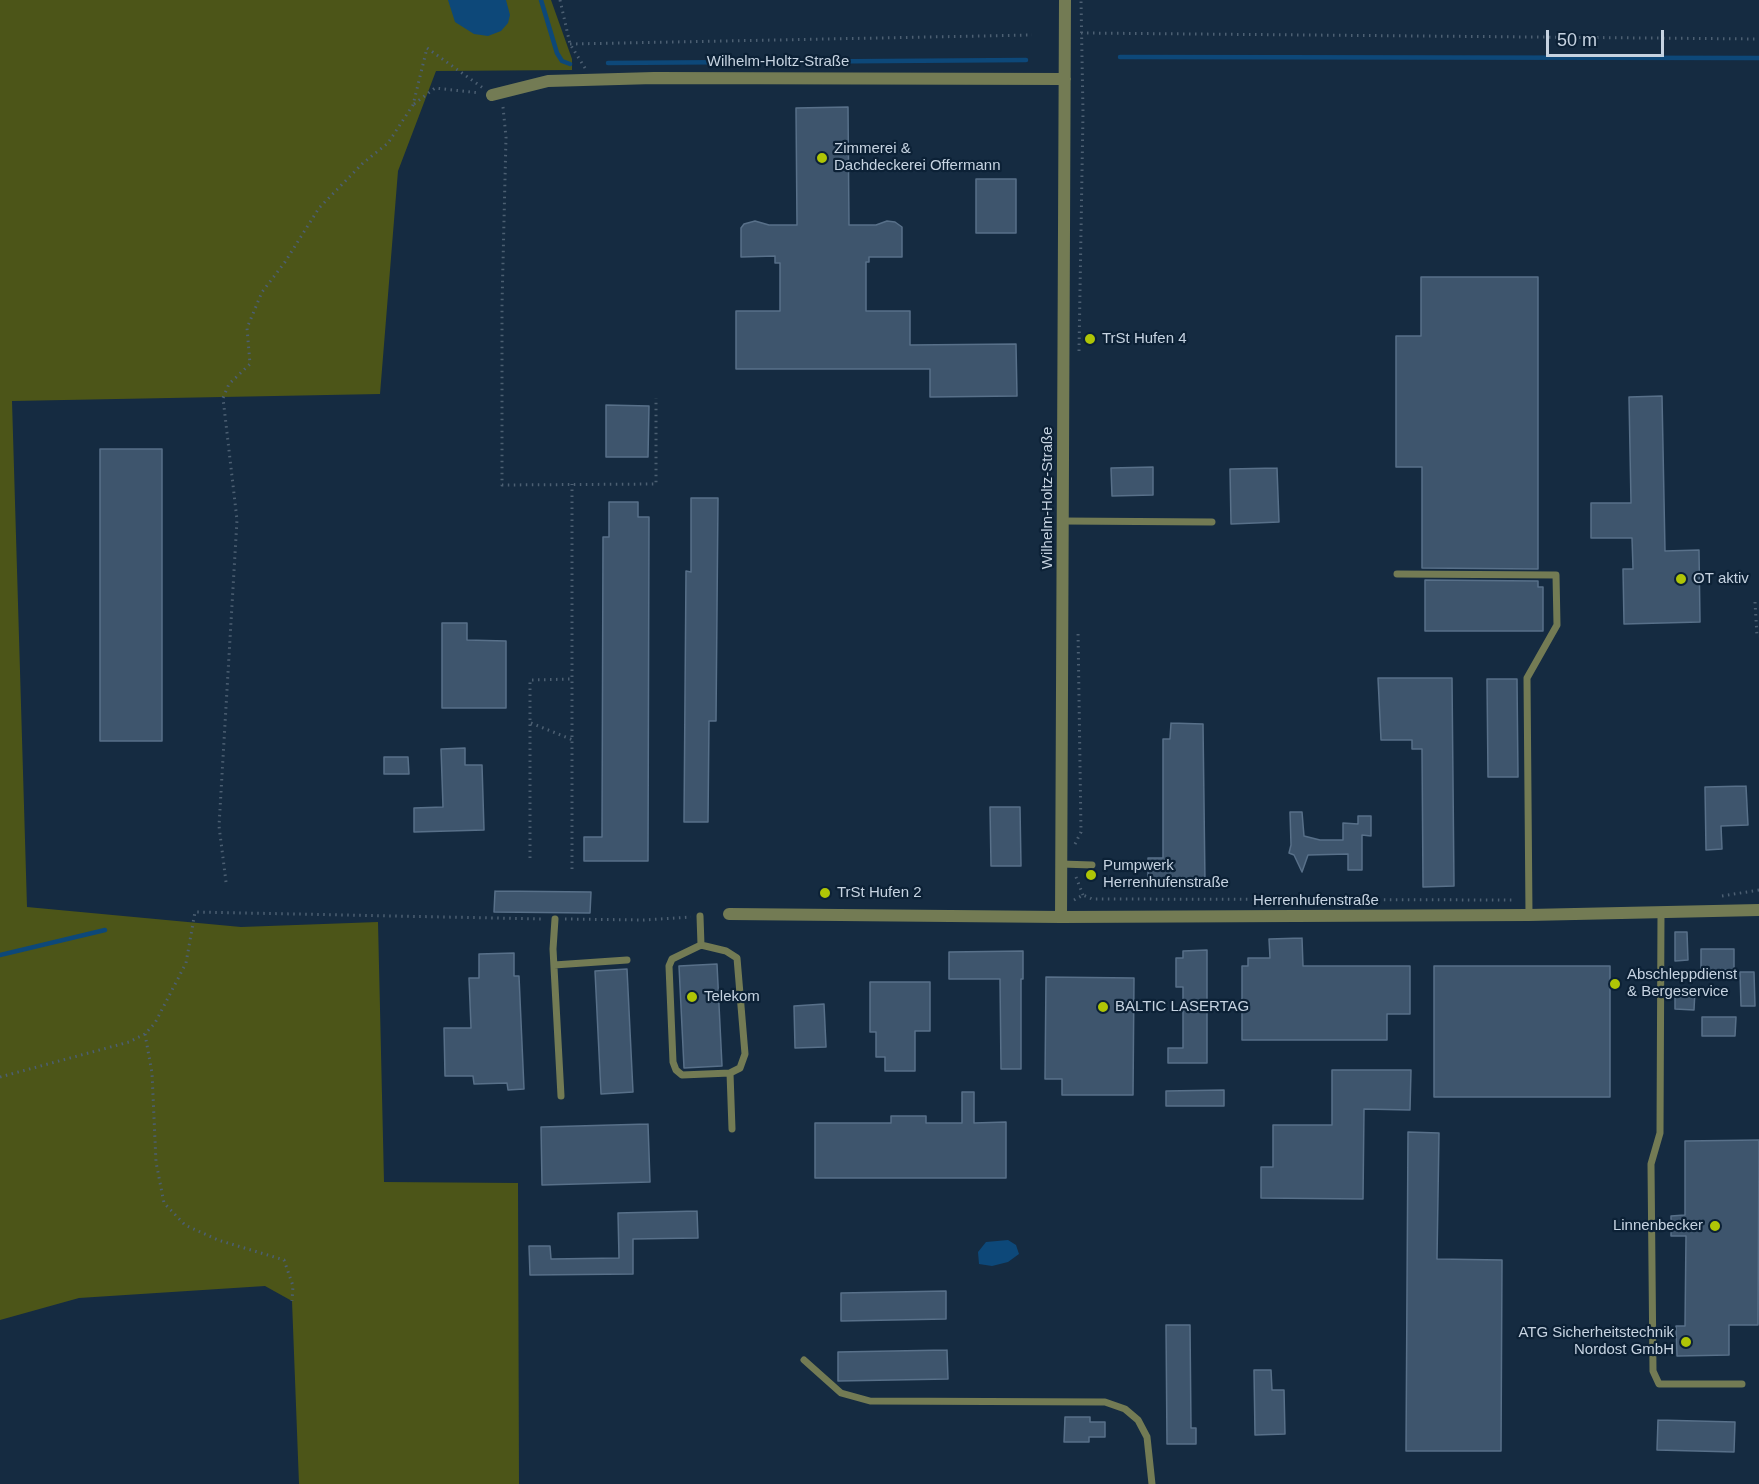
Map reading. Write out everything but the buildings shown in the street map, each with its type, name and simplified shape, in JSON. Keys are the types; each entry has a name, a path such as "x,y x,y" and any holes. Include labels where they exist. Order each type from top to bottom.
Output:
{"street":[{"name":"Wilhelm-Holtz-Straße","path":"1061,912 1065,0"},
{"name":"Wilhelm-Holtz-Straße","path":"492,95 548,81 820,77 1065,79"},
{"name":"Herrenhufenstraße","path":"729,914 1061,912 1529,915 1759,910"}],"lane":[{"path":"1063,521 1212,522"},
{"path":"1397,574 1556,575 1557,625 1527,678 1529,915"},
{"path":"1061,864 1092,864"},
{"path":"1661,913 1660,1133 1651,1164 1653,1371 1659,1384 1742,1384"},
{"path":"700,916 701,945"},
{"path":"555,919 554,965 561,1096"},
{"path":"701,945 726,951 737,958 745,1054 740,1068 730,1073 682,1075 676,1070 673,1062 669,966 672,959 701,945"},
{"path":"554,965 627,960"},
{"path":"730,1073 732,1130"},
{"path":"804,1360 841,1393 870,1401 1105,1402 1125,1409 1138,1420 1148,1437 1152,1484"}],"path":[{"path":"560,0 570,44 591,80"},
{"path":"1079,358 1083,113 1081,0"},
{"path":"1081,33 1759,39"},
{"path":"570,44 1032,35"},
{"path":"413,105 427,48 492,95 505,109 502,485 656,484 656,398"},
{"path":"226,882 219,826 237,520 223,398 229,384 250,364 247,328 262,292 285,262 319,208 363,163 388,143 413,105 435,88 492,95"},
{"path":"572,484 572,869"},
{"path":"1755,602 1757,636 1759,636"},
{"path":"1078,629 1081,832 1073,848 1076,878 1083,895 1092,899 1530,900"},
{"path":"530,858 530,680 573,679"},
{"path":"531,723 573,740"},
{"path":"1720,896 1759,890"},
{"path":"1061,912 1083,895"},
{"path":"0,1077 129,1042 145,1034 155,1023 186,963 195,912 644,920 700,916"},
{"path":"145,1034 152,1073 156,1162 164,1203 185,1225 218,1240 284,1260 293,1286 292,1300"}],"green space":[{"path":"0,0 551,0 572,59 572,70 436,71 398,171 380,394 12,401 27,907 241,927 378,922 384,1182 518,1183 519,1484 299,1484 292,1301 265,1286 79,1298 0,1320"}],"water":[{"path":"448,0 506,0 510,15 508,23 501,31 488,36 474,34 455,22"},
{"path":"1008,1240 1016,1245 1019,1254 1008,1262 992,1266 979,1264 978,1252 986,1242"}],"waterway":[{"path":"541,0 557,53 562,61 570,64"},
{"path":"1120,57 1759,58"},
{"path":"608,63 1026,60"},
{"path":"0,955 105,930"}],"place":[{"name":"Zimmerei & Dachdeckerei Offermann","path":"822,158"},
{"name":"TrSt Hufen 4","path":"1090,339"},
{"name":"OT aktiv","path":"1681,579"},
{"name":"Pumpwerk Herrenhufenstraße","path":"1091,875"},
{"name":"TrSt Hufen 2","path":"825,893"},
{"name":"Abschleppdienst & Bergeservice","path":"1615,984"},
{"name":"Telekom","path":"692,997"},
{"name":"BALTIC LASERTAG","path":"1103,1007"},
{"name":"Linnenbecker","path":"1715,1226"},
{"name":"ATG Sicherheitstechnik Nordost GmbH","path":"1686,1342"}]}
